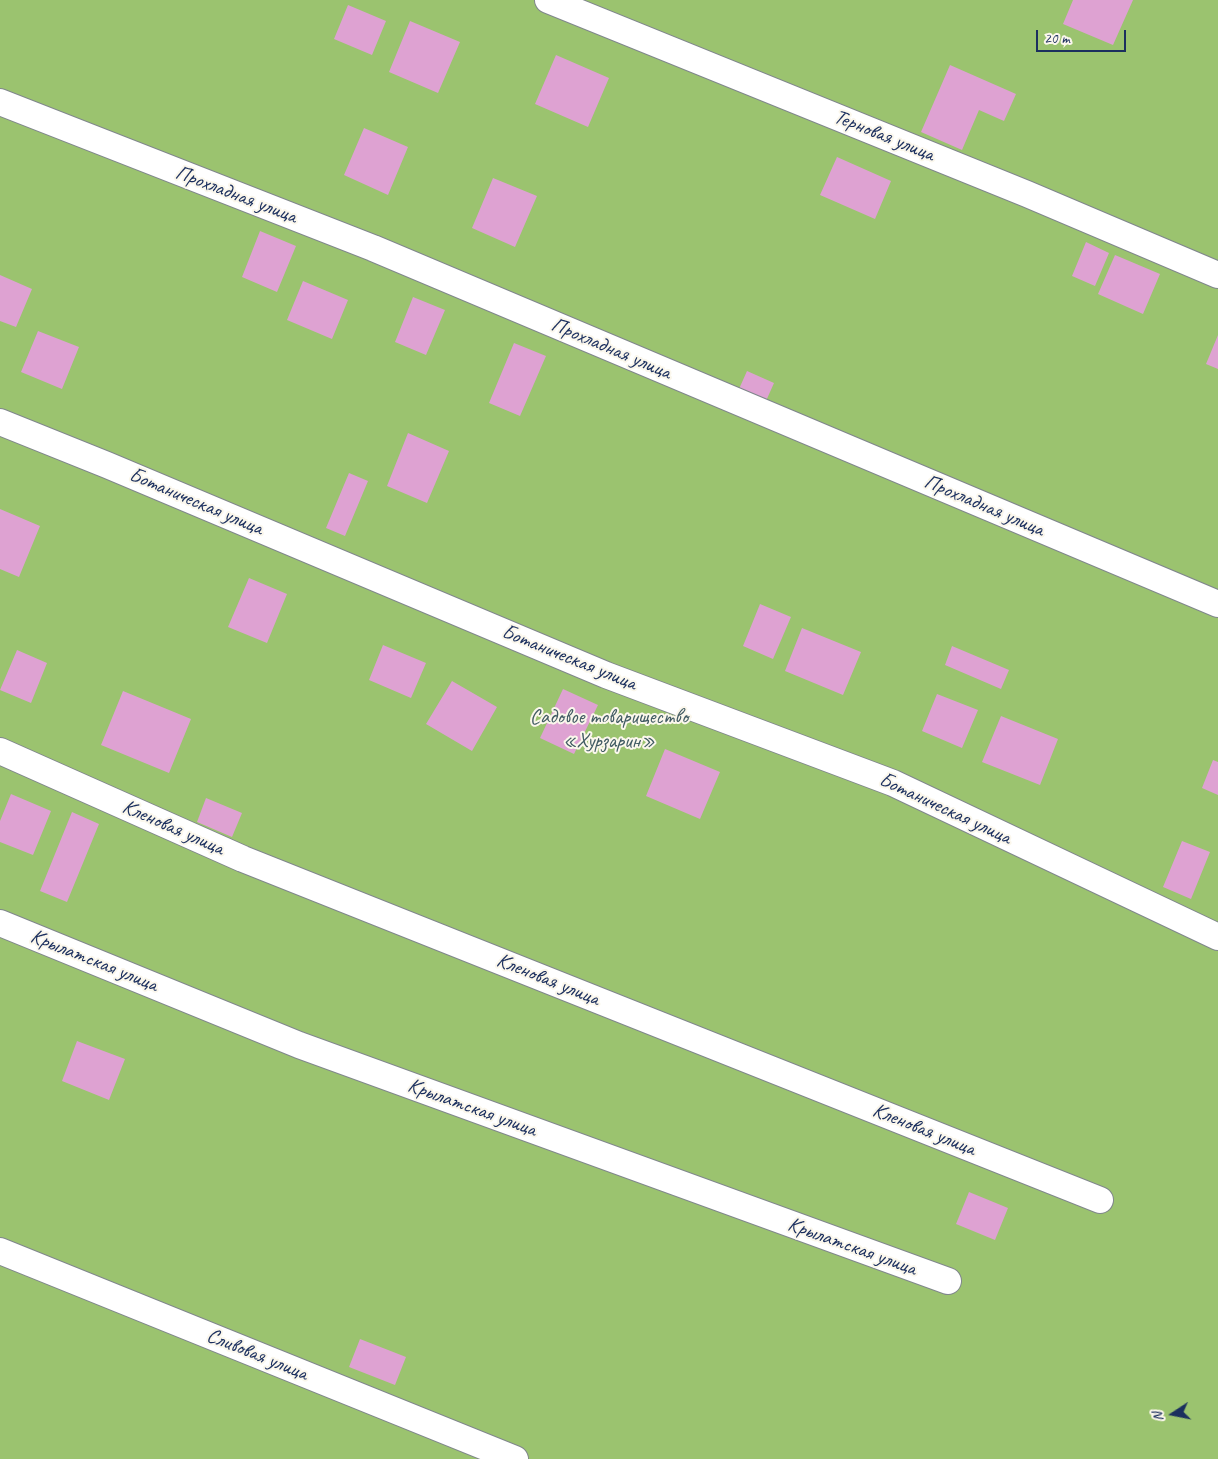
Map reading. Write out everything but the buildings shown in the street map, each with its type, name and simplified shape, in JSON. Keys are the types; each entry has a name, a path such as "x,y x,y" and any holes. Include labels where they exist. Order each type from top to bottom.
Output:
{"street":[{"name":"Терновая улица","path":"548,0 1017,190 1218,275"},
{"name":"Прохладная улица","path":"0,102 373,248 1218,604"},
{"name":"Ботаническая улица","path":"0,422 116,468 606,675 893,783 1218,936"},
{"name":"Кленовая улица","path":"0,751 243,858 1100,1200"},
{"name":"Крылатская улица","path":"0,923 299,1045 948,1281"},
{"name":"Сливовая улица","path":"0,1251 515,1459"}],"green space":[{"name":"Садовое товарищество «Хурзарин»","path":"0,0 1218,0 1218,1459 0,1459"}]}
